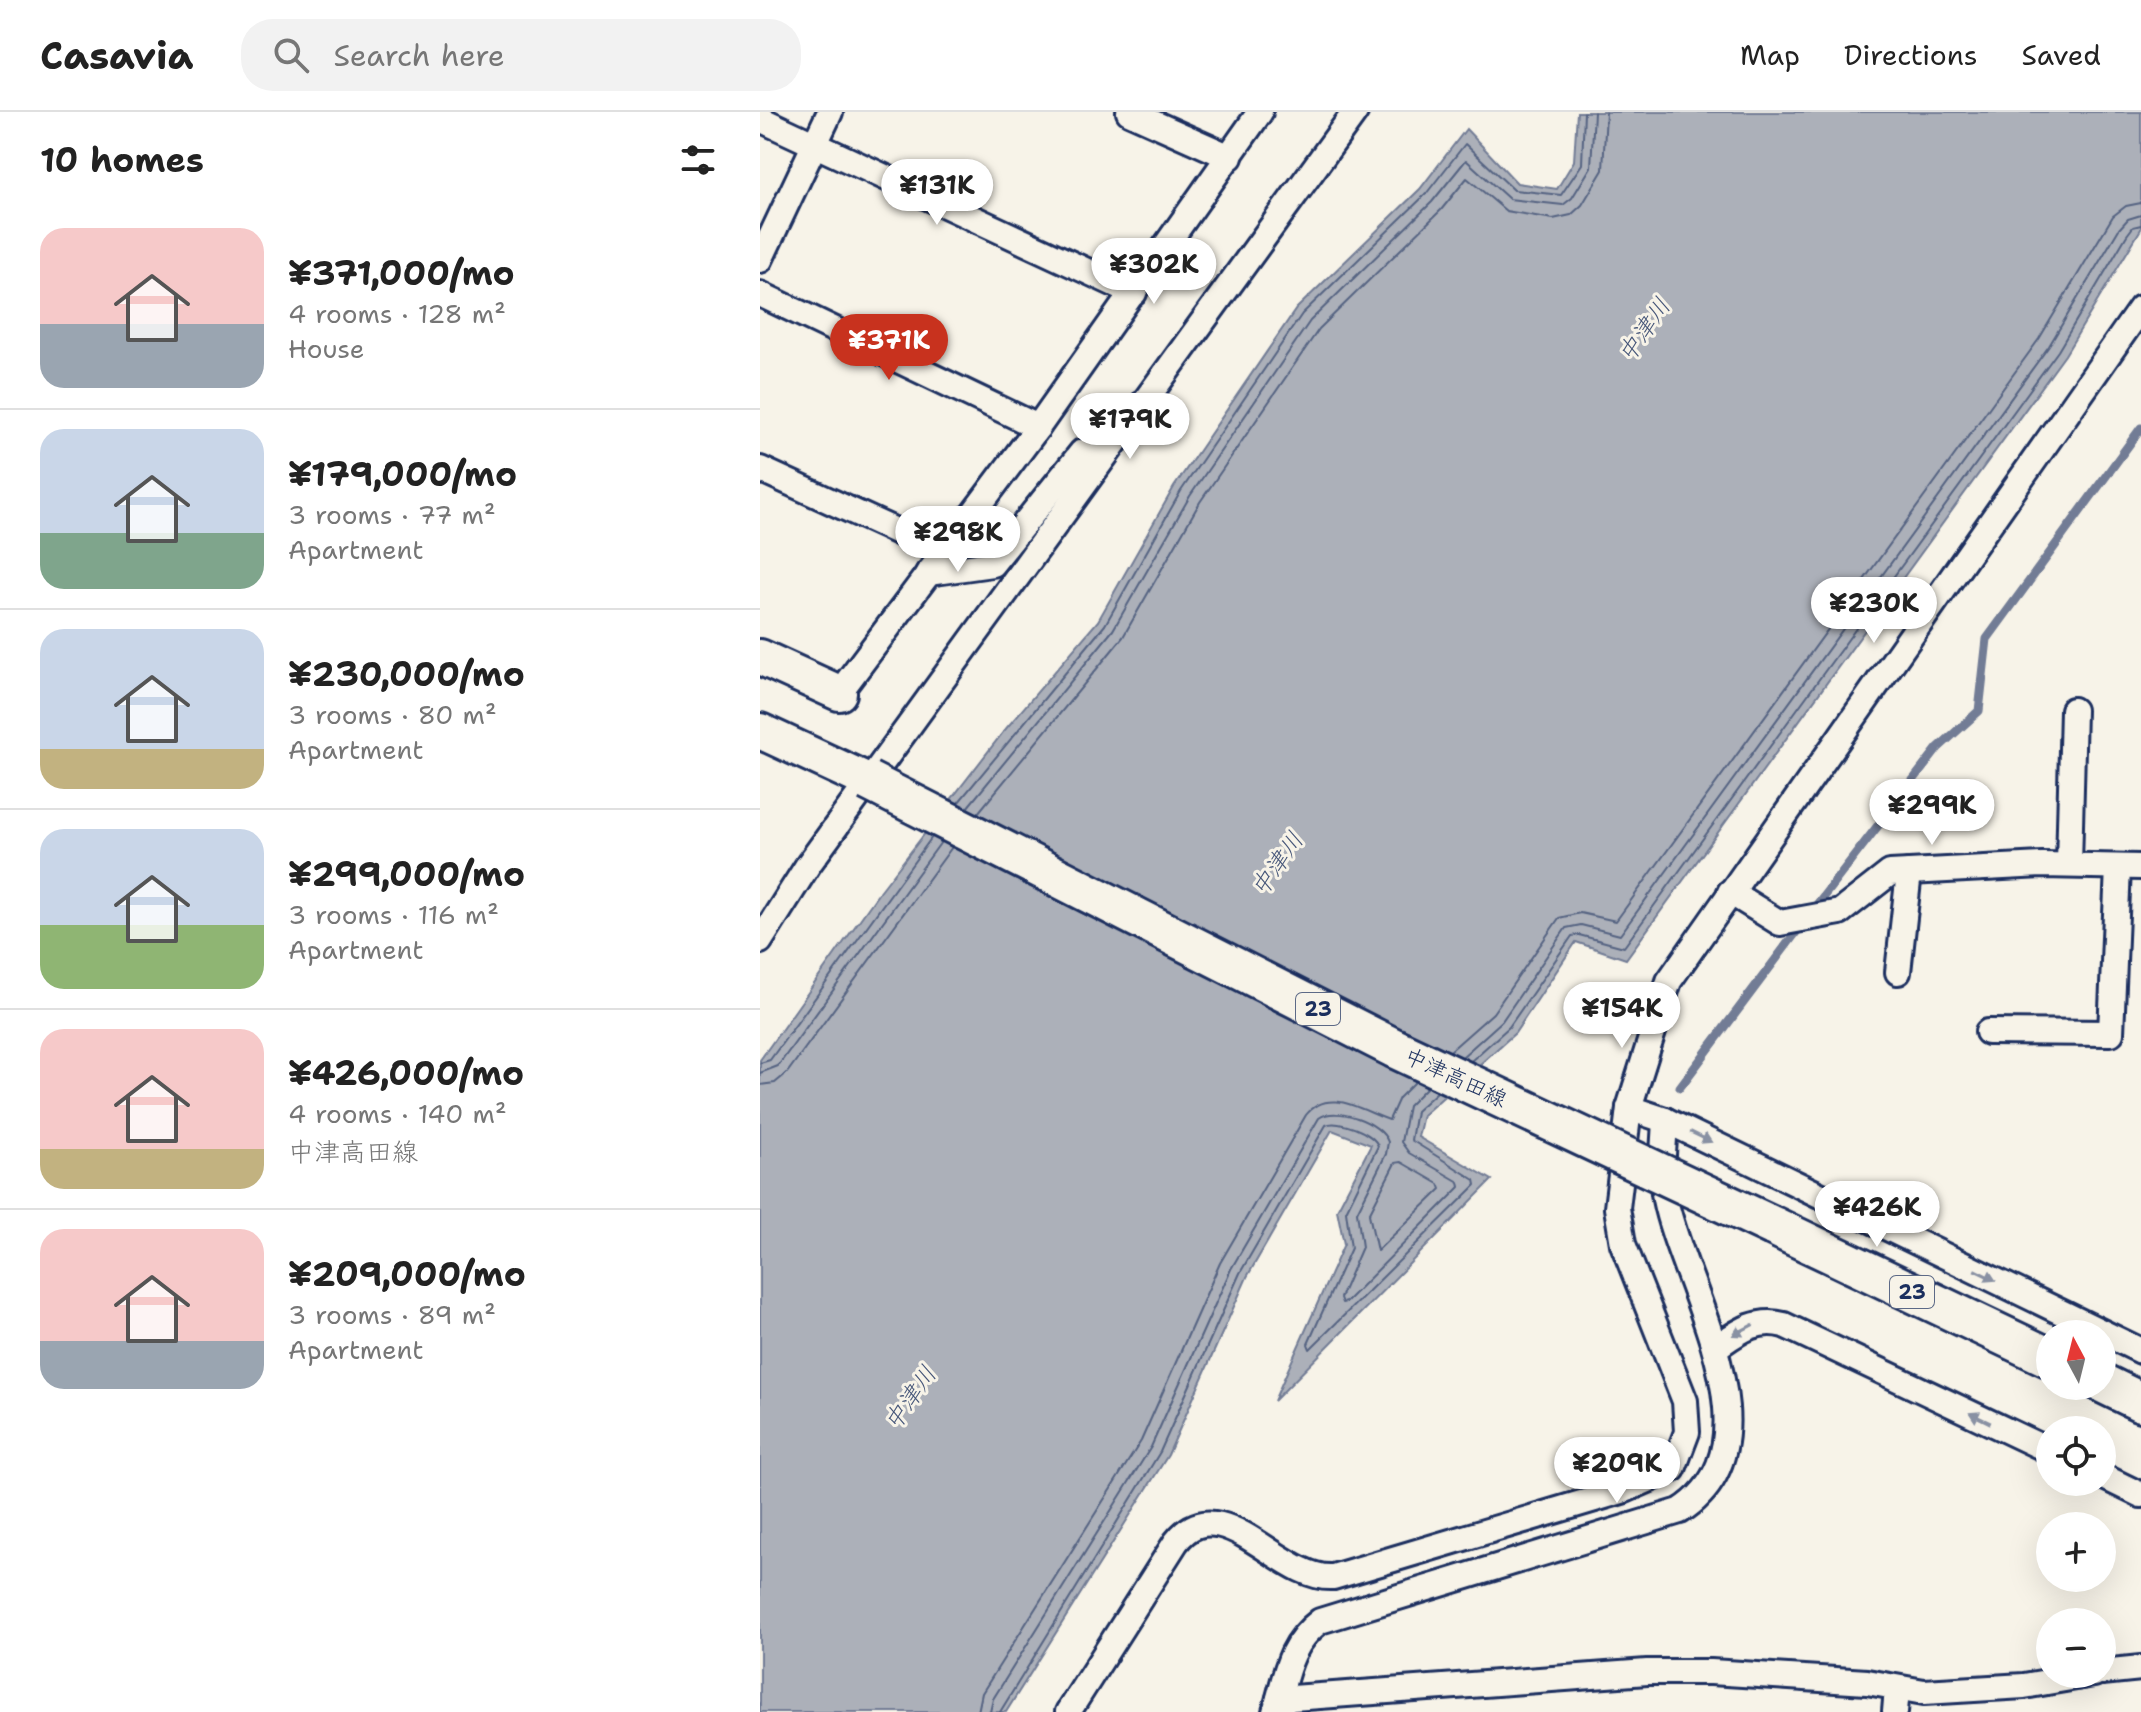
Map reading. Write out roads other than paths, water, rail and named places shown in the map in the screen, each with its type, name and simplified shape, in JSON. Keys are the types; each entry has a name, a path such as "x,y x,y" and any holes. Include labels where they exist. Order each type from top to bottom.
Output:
{"main road":[{"name":"中津高田線","path":"868,781 1394,1048 2036,1351"},
{"path":"2116,1390 2141,1402"}],"street":[{"path":"760,260 830,112"},
{"path":"1129,112 1230,157"},
{"path":"760,657 839,693 1038,427 1260,112"},
{"path":"760,941 808,865 868,781 1355,112"},
{"path":"760,119 1134,293"},
{"path":"760,294 1038,427"},
{"path":"1068,1712 1176,1542 1196,1526 1221,1522 1304,1573 1333,1577 1625,1490 1673,1469 1687,1432 1685,1401 1619,1231 1617,1208 1629,1108 1669,981 2141,308"},
{"path":"928,573 992,564 1082,452 1111,446"},
{"path":"760,469 944,553"},
{"path":"2069,865 2073,710"},
{"path":"760,731 868,781"},
{"path":"1730,892 1780,923 1840,912 1890,873 2069,865 2129,867 2111,1033 1988,1032"},
{"path":"1898,972 1909,872"},
{"path":"1629,1108 1665,1120 2141,1351"},
{"path":"1665,1120 1665,1200 1715,1348 1726,1411 1724,1445 1712,1477 1690,1504 1680,1511 1320,1621 1305,1633 1292,1652 1277,1706 1668,1671 1867,1682 1896,1700 1938,1692 2036,1684"},
{"path":"1715,1348 1753,1324 1772,1322 1784,1325 2036,1444"},
{"path":"2116,1483 2141,1495"},
{"path":"2116,1671 2141,1668"}],"water":[{"name":"中津川","path":"1577,112 2141,112 2141,229 2065,355 1626,959 1576,942 1515,1033 1423,1115 1418,1137 1492,1180 1274,1401 1344,1244 1337,1210 1371,1145 1332,1130 1247,1277 1168,1455 1006,1712 760,1712 760,1060 878,894 1004,731 1098,621 1174,487 1296,309 1420,189 1466,129 1517,183 1557,189 1574,161"}],"waterway":[{"path":"1812,911 1938,748 1979,711 1987,639 2141,428"},
{"path":"1680,1087 1803,923"}]}
